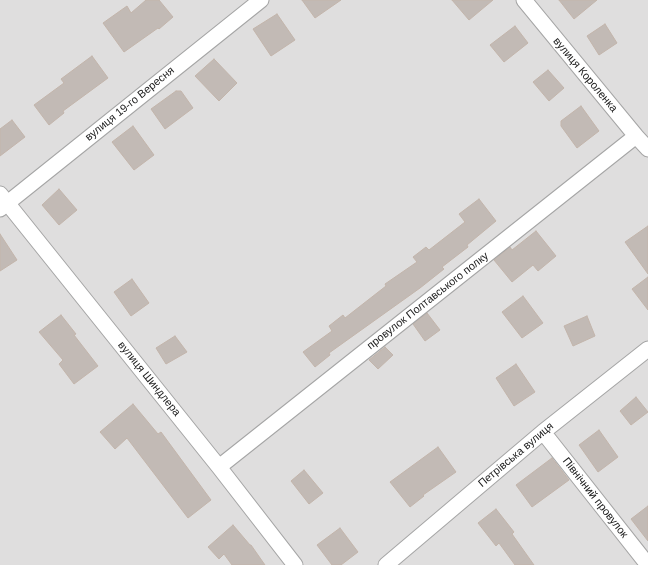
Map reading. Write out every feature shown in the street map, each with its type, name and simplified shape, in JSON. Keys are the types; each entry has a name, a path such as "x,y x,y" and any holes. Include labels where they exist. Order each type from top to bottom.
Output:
{"street":[{"name":"вулиця 19-го Вересня","path":"2,202 261,0"},
{"name":"вулиця Короленка","path":"524,0 645,144"},
{"name":"провулок Полтавського полку","path":"219,466 645,144"},
{"name":"вулиця Шиндлера","path":"2,202 219,466 295,565"},
{"name":"Петрівська вулиця","path":"386,565 543,432 648,349"},
{"name":"Північний провулок","path":"543,432 648,564"}],"shaded area":[{"path":"0,0 648,0 648,565 0,565"}],"building":[{"path":"146,0 159,0 173,17 159,29 158,28 124,52 103,23 127,6 131,13"},
{"path":"302,0 341,0 315,18"},
{"path":"452,0 493,0 469,20"},
{"path":"559,0 597,0 574,19"},
{"path":"277,14 295,40 271,56 253,29"},
{"path":"605,24 617,43 599,55 587,36"},
{"path":"515,26 528,43 504,62 490,45"},
{"path":"92,56 108,78 63,111 64,113 49,125 34,105 64,83 61,79"},
{"path":"214,59 237,83 219,101 195,76"},
{"path":"548,70 564,88 549,101 533,82"},
{"path":"176,91 181,91 193,108 165,129 151,109"},
{"path":"581,106 599,131 577,148 561,126 561,121"},
{"path":"12,120 25,137 0,156 0,129"},
{"path":"133,126 154,155 134,170 112,142"},
{"path":"59,189 77,210 59,225 42,205"},
{"path":"479,199 496,221 467,245 468,247 442,267 444,269 329,353 330,355 315,367 303,352 332,331 329,326 343,315 345,318 386,286 385,284 417,262 413,257 426,247 429,250 465,222 459,214"},
{"path":"648,226 648,274 625,242"},
{"path":"536,231 556,256 538,271 533,265 512,282 494,260 510,247 512,250"},
{"path":"0,234 17,260 0,271"},
{"path":"648,277 648,310 632,289"},
{"path":"132,279 149,303 131,316 114,292"},
{"path":"523,296 543,323 522,338 502,312"},
{"path":"427,313 440,330 425,341 413,324"},
{"path":"61,315 76,334 74,335 98,366 74,384 59,364 63,360 39,332"},
{"path":"587,316 595,336 573,346 564,326"},
{"path":"175,336 187,352 166,364 156,348"},
{"path":"385,347 393,355 378,369 369,360"},
{"path":"516,364 535,392 514,406 496,378"},
{"path":"636,397 648,412 631,425 620,411"},
{"path":"133,404 158,434 161,432 211,500 188,518 127,438 115,449 100,432"},
{"path":"599,430 618,457 598,472 579,445"},
{"path":"438,447 456,472 423,495 424,496 410,507 390,482"},
{"path":"552,458 569,480 532,507 516,485"},
{"path":"304,470 323,493 309,504 291,481"},
{"path":"648,506 648,541 631,519"},
{"path":"496,509 514,532 512,534 534,565 515,565 499,543 496,546 478,523"},
{"path":"233,525 251,545 265,565 232,565 224,554 219,559 208,547"},
{"path":"340,528 358,552 341,565 332,565 317,545"}]}
